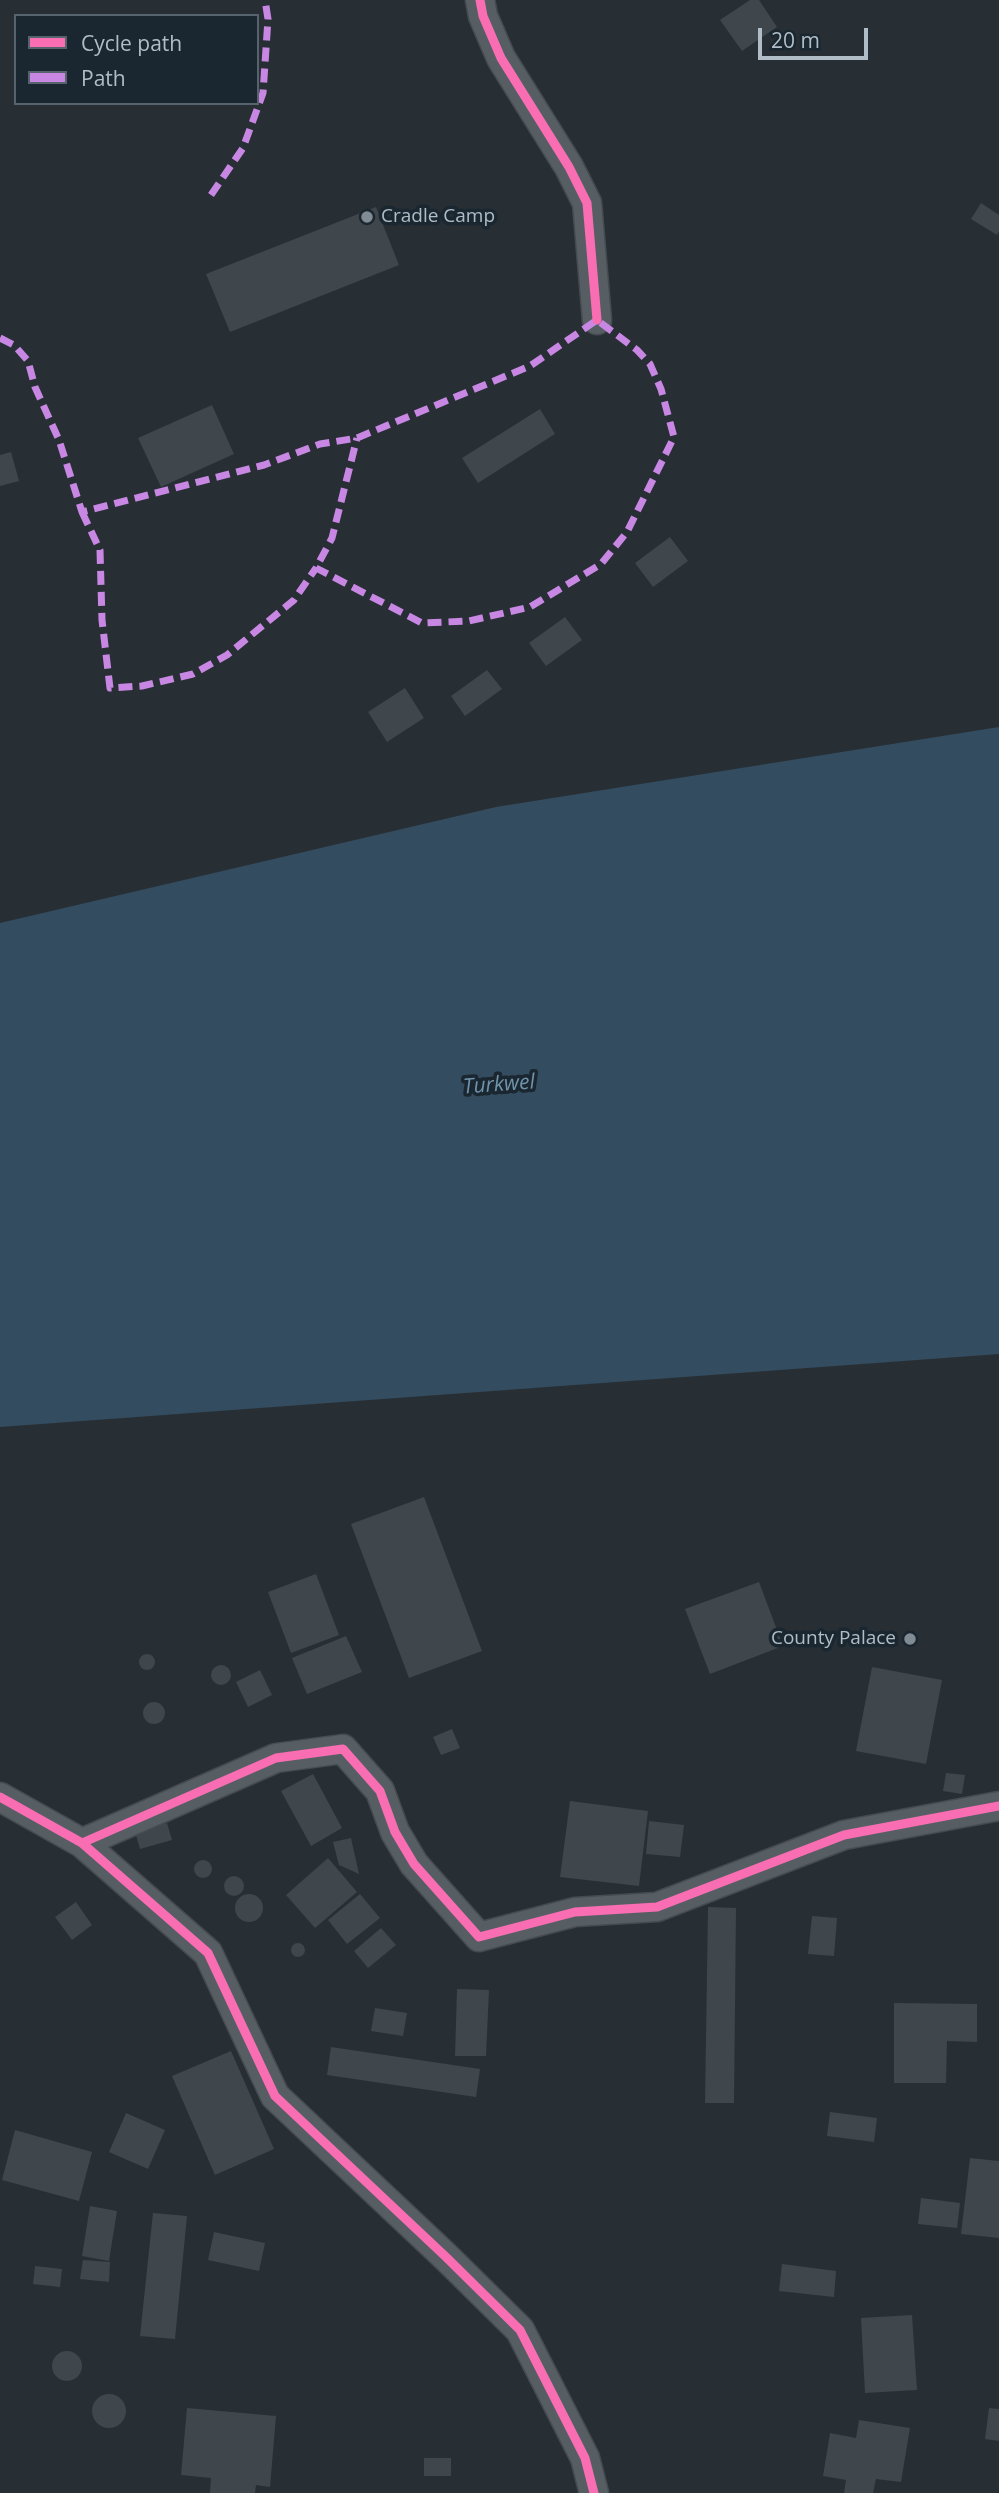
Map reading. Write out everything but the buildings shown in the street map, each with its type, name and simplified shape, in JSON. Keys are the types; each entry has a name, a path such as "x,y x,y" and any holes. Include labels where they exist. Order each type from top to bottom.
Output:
{"street":[{"path":"480,0 483,16 501,58 569,167 587,203 597,320"},
{"path":"82,1843 275,1758 344,1749 380,1791 395,1832 414,1864 480,1937 575,1912 657,1907 844,1835 999,1806"},
{"path":"0,1797 82,1843 208,1953 275,2096 520,2330 585,2458 594,2493"}],"water":[{"name":"Turkwel","path":"999,727 999,1354 0,1427 0,923 496,807"}],"marked path":[{"path":"259,104 263,93 268,19 265,0"},
{"path":"211,195 243,148 259,105"},
{"path":"0,338 14,345 28,361 35,387 59,440 82,512 264,465 320,444 357,438 530,366 597,320 637,350 650,364 661,389 674,437 627,532 601,564 530,607 469,621 422,623 316,568 332,538 357,438"},
{"path":"82,512 100,550 102,620 110,688 142,686 193,674 227,655 294,600 316,568"}],"cycle path":[{"path":"480,0 483,16 501,58 569,167 587,203 597,320"},
{"path":"82,1843 276,1758 343,1749 380,1791 395,1832 414,1864 479,1937 575,1912 657,1907 844,1835 999,1806"},
{"path":"0,1797 82,1843 208,1953 275,2096 520,2330 585,2458 594,2493"}],"place":[{"name":"Cradle Camp","path":"367,217"},
{"name":"County Palace","path":"910,1639"}]}
